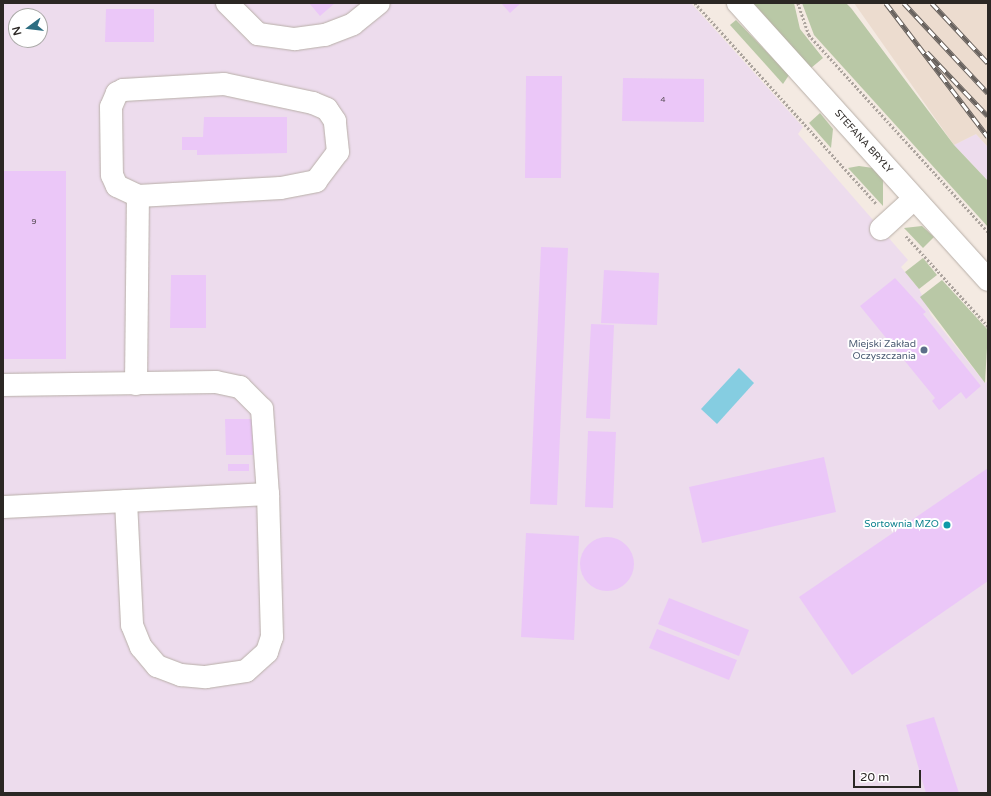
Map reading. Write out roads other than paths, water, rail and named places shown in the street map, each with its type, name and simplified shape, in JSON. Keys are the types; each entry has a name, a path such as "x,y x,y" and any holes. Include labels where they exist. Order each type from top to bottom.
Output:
{"street":[{"path":"226,3 258,34 295,39 325,35 353,24 379,3"},
{"name":"STEFANA BRYŁY","path":"738,3 988,280"},
{"path":"224,84 313,103 327,109 335,121 338,152 316,181 273,189 138,196 117,186 112,175 111,107 118,93 123,90 224,84"},
{"path":"136,384 138,196"},
{"path":"886,224 914,199"},
{"path":"3,385 216,382 248,391 262,409 265,422 272,637 267,652 246,671 206,677 182,675 157,666 140,647 132,625 126,501"},
{"path":"3,507 268,494"}],"water":[{"path":"739,368 754,383 717,424 701,409"}],"railway":[{"path":"886,3 988,137"},
{"path":"904,3 988,93"},
{"path":"932,3 988,63"},
{"path":"927,52 988,116"}],"place":[{"name":"Miejski Zakład Oczyszczania","path":"924,350"},
{"name":"Sortownia MZO","path":"947,525"}]}
